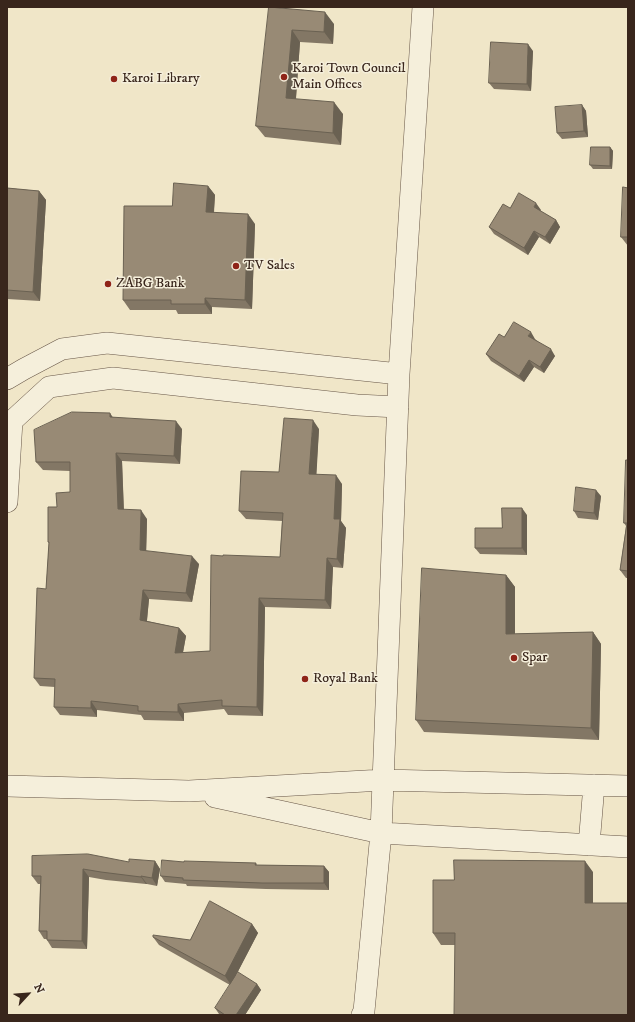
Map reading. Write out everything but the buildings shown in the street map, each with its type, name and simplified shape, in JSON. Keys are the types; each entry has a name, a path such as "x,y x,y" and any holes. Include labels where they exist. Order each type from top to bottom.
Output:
{"street":[{"path":"362,1015 364,1011 381,833 398,407 423,7"},
{"path":"7,379 62,350 107,343 400,374"},
{"path":"200,388 204,353"},
{"path":"7,495 12,421 50,387 113,378 357,405 398,407"},
{"path":"7,786 189,791 383,780 628,786"},
{"path":"589,845 594,785"},
{"path":"189,791 381,833 628,847"}],"place":[{"name":"Karoi Town Council Main Offices","path":"284,77"},
{"name":"Karoi Library","path":"114,79"},
{"name":"TV Sales","path":"236,266"},
{"name":"ZABG Bank","path":"108,284"},
{"name":"Spar","path":"514,658"},
{"name":"Royal Bank","path":"305,679"}]}
